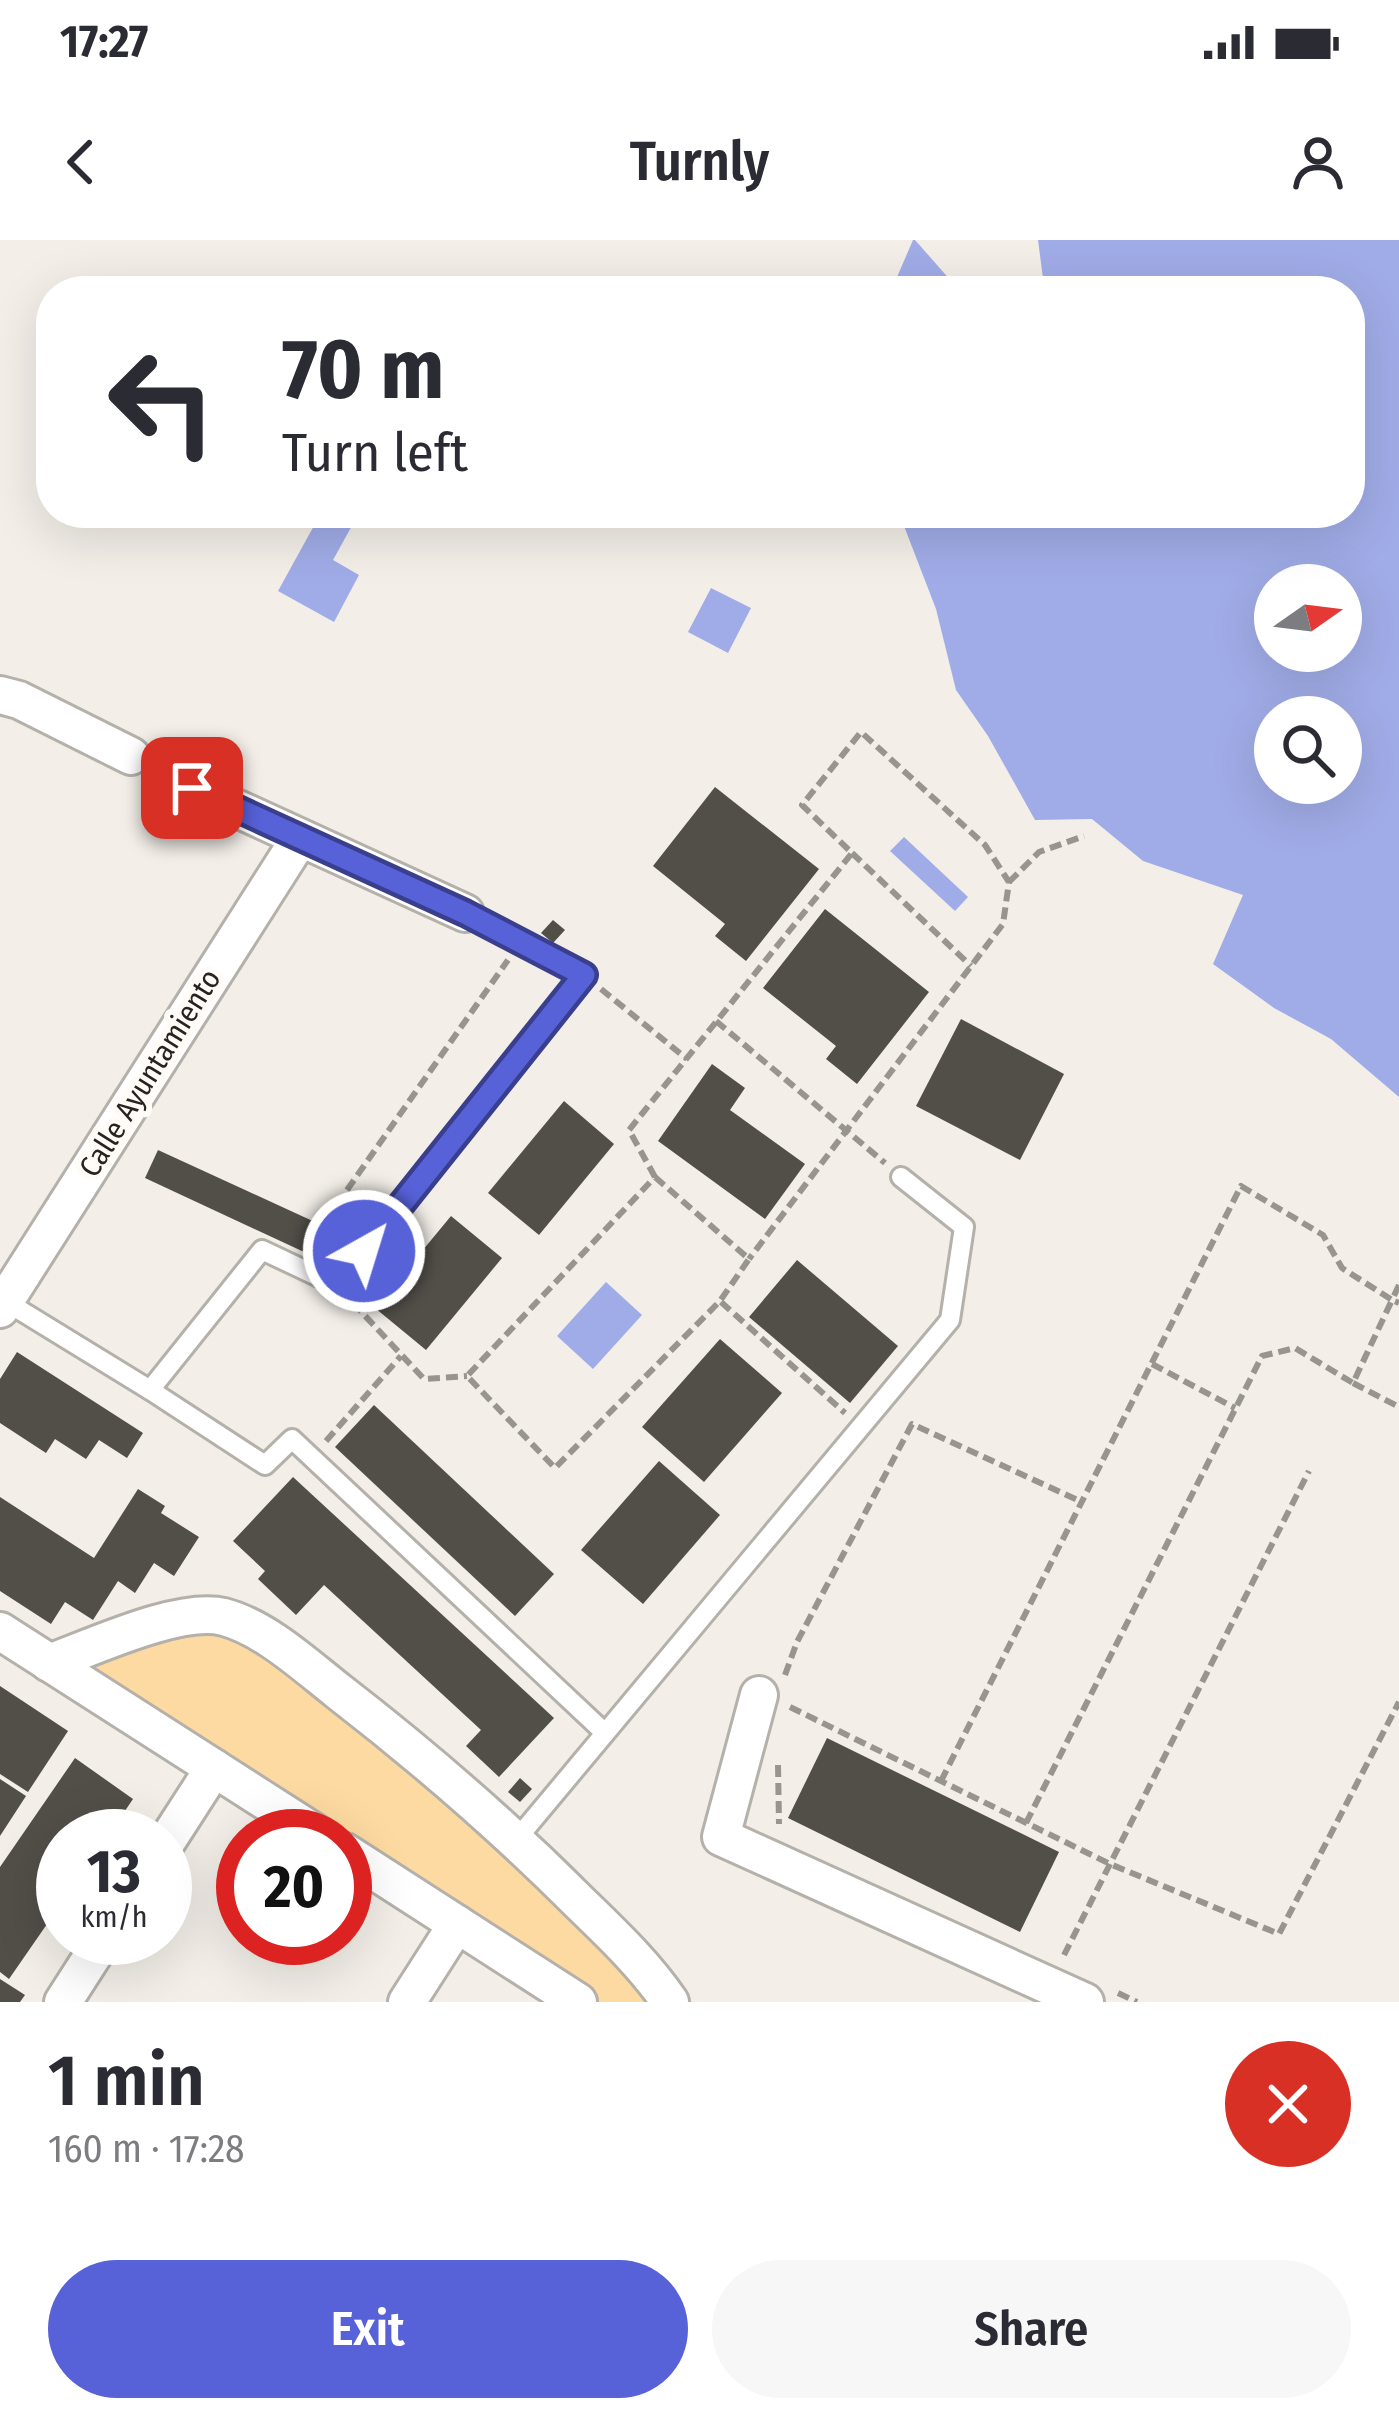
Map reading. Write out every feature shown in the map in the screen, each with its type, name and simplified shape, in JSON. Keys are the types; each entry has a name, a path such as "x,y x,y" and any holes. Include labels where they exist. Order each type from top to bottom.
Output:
{"street":[{"path":"6,708 130,756"},
{"path":"192,788 465,913"},
{"name":"Calle Ayuntamiento","path":"3,1305 300,838"},
{"path":"49,1663 170,1620 198,1615 225,1617 272,1640 516,1840 650,1972 670,2002"},
{"path":"0,1631 278,1809"},
{"path":"768,1698 721,1837 1101,1997"},
{"path":"188,1809 214,1768"},
{"path":"372,1869 578,2002"},
{"path":"407,2002 457,1924"},
{"path":"63,2002 87,1965"}],"lane":[{"path":"150,1390 262,1250 336,1285 584,975 465,913"},
{"path":"516,1840 950,1320 964,1227 902,1177"},
{"path":"3,1305 150,1390 265,1466 292,1439 605,1733"}],"path":[{"path":"971,966 802,806 860,732 985,844 1009,883"},
{"path":"467,1376 555,1468 720,1301 1003,924 1009,883 1039,852 1084,836"},
{"path":"749,1259 655,1177 629,1130 852,854"},
{"path":"347,1190 520,942"},
{"path":"584,975 687,1058"},
{"path":"716,1022 902,1177"},
{"path":"336,1285 424,1379 467,1376 655,1177"},
{"path":"940,1781 1241,1186 1323,1234 1342,1268 1396,1302"},
{"path":"1353,1383 1396,1302 1399,1285"},
{"path":"720,1301 861,1428"},
{"path":"1026,1823 1262,1356 1295,1348 1399,1407"},
{"path":"312,1457 402,1355"},
{"path":"1152,1364 1235,1408"},
{"path":"1082,1502 912,1424 768,1698 1110,1864 1279,1934 1399,1702"},
{"path":"1060,1964 1309,1471"},
{"path":"778,1762 779,1824"},
{"path":"1101,1997 1137,2002"}],"shaded area":[{"path":"219,1629 268,1653 460,1808 660,2002 589,2002 372,1861 372,1809 291,1809 81,1673 164,1639"}],"water":[{"path":"915,240 947,276 897,276"},
{"path":"1038,240 1399,240 1399,1097 1331,1039 1274,1008 1213,964 1243,895 1143,861 1092,819 1035,820 956,690 936,609 905,528 1365,528 1365,276 1043,276"},
{"path":"313,528 351,528 333,560 359,575 334,622 278,591"},
{"path":"711,588 751,608 728,653 688,632"},
{"path":"904,837 968,897 955,911 890,851"},
{"path":"606,1282 642,1315 593,1369 557,1336"}],"building":[{"path":"715,787 819,869 746,961 715,936 725,924 653,866"},
{"path":"825,909 929,992 857,1084 826,1059 836,1046 763,988"},
{"path":"553,920 565,930 553,943 541,933"},
{"path":"961,1019 1064,1074 1020,1160 916,1106"},
{"path":"712,1064 745,1088 730,1110 805,1164 765,1219 658,1141"},
{"path":"564,1101 614,1144 539,1235 488,1193"},
{"path":"158,1150 330,1229 317,1258 145,1178"},
{"path":"451,1216 502,1258 426,1350 375,1308"},
{"path":"797,1260 898,1346 850,1403 749,1317"},
{"path":"720,1339 782,1393 704,1482 642,1427"},
{"path":"17,1352 143,1433 127,1458 99,1440 86,1459 55,1439 46,1453 0,1423 0,1379"},
{"path":"374,1405 554,1574 515,1616 335,1447"},
{"path":"659,1461 720,1515 643,1604 581,1550"},
{"path":"293,1477 554,1718 499,1777 466,1746 481,1730 324,1585 296,1615 258,1579 265,1571 233,1541"},
{"path":"138,1489 165,1506 161,1513 199,1537 174,1576 154,1563 135,1593 118,1581 93,1620 65,1602 51,1624 0,1591 0,1497 94,1558"},
{"path":"0,1686 68,1731 28,1792 0,1774"},
{"path":"827,1738 1059,1852 1020,1932 788,1818"},
{"path":"75,1758 133,1799 126,1809 40,1809"},
{"path":"520,1778 532,1789 520,1802 508,1792"},
{"path":"0,1779 26,1796 0,1836"},
{"path":"36,1815 36,1940 9,1979 0,1972 0,1867"},
{"path":"0,1979 25,1995 20,2002 0,2002"}],"route":[{"path":"192,788 465,913 584,975 364,1251"}]}
